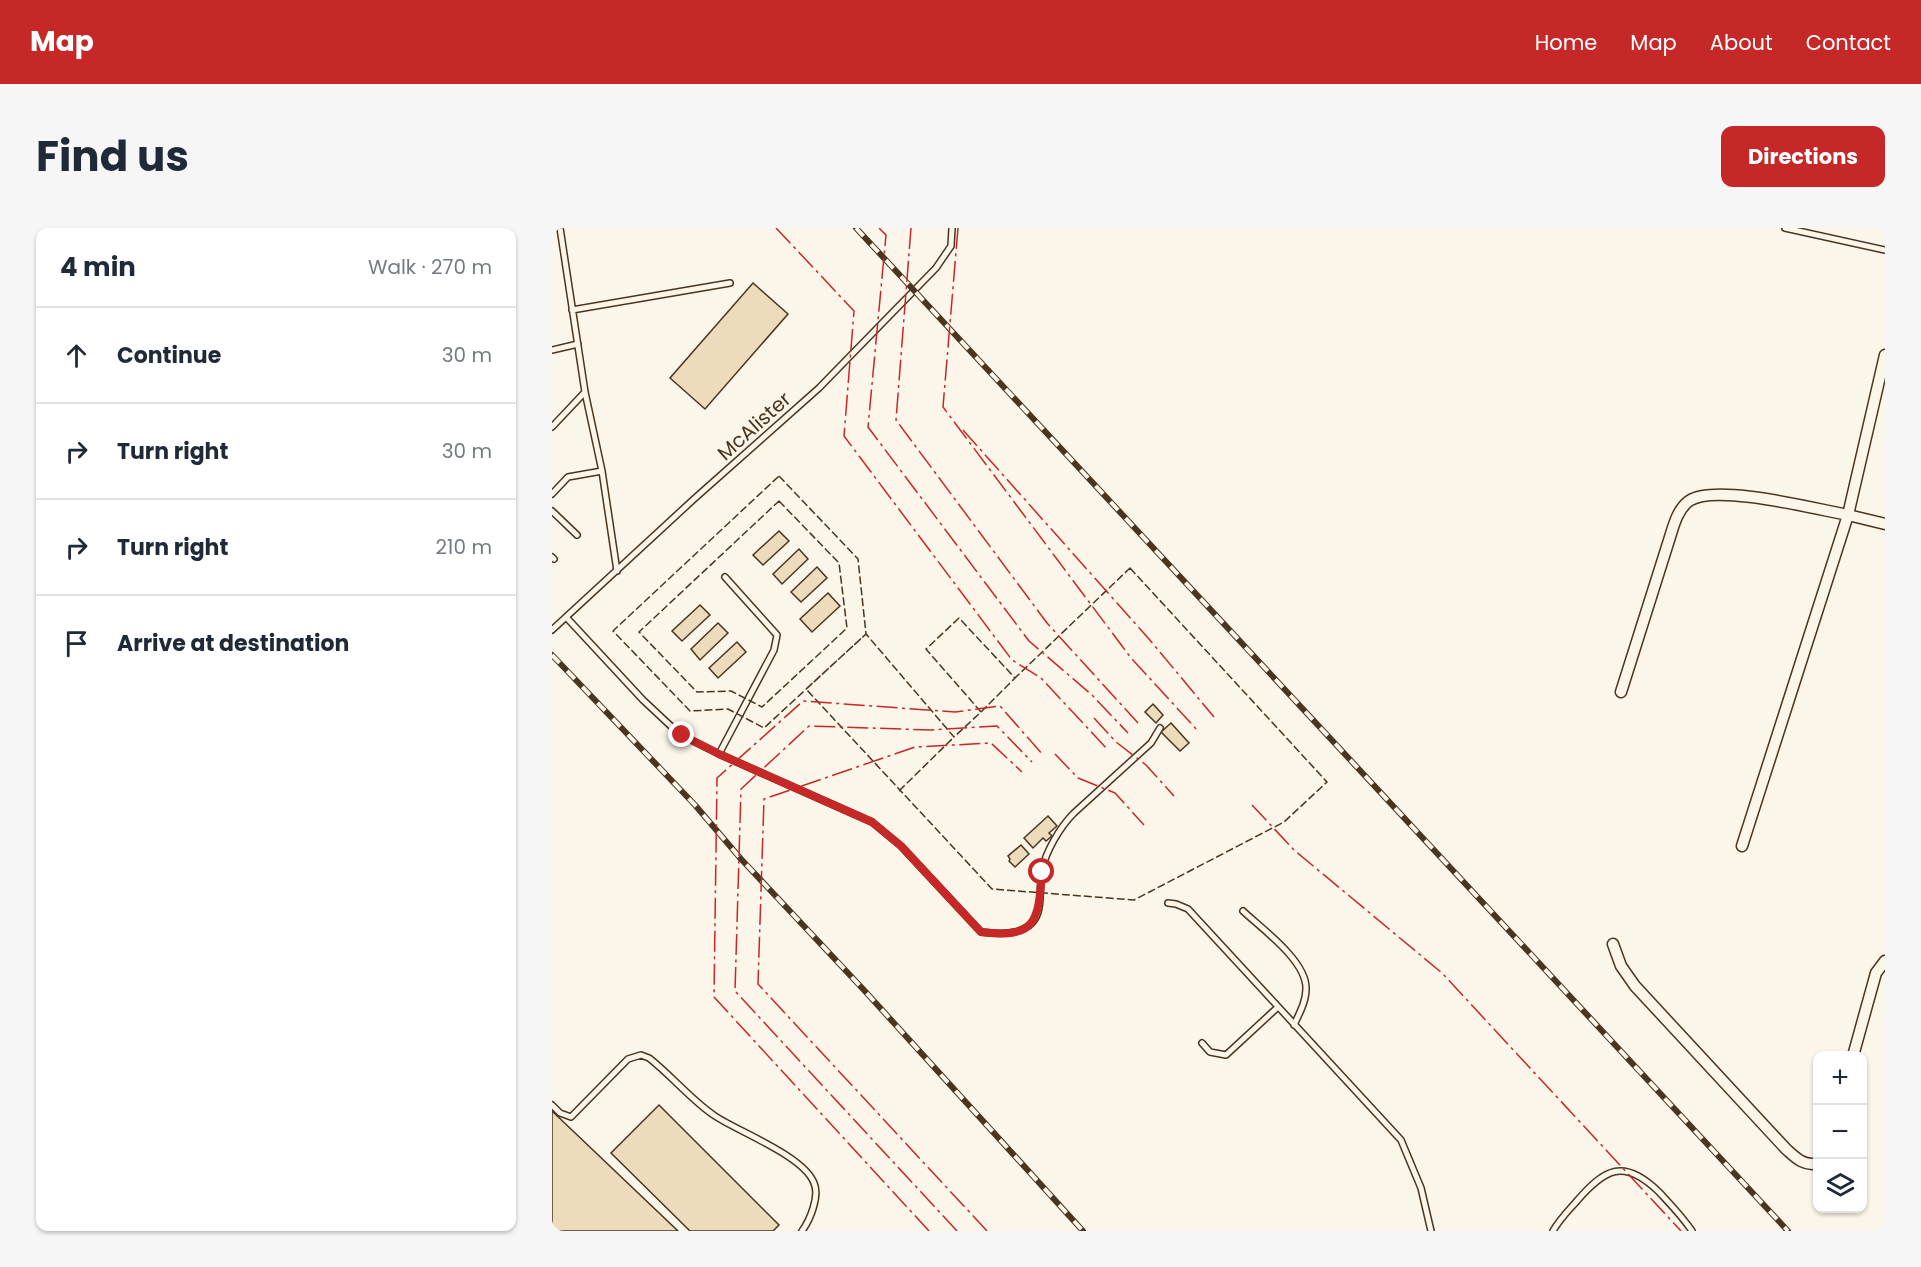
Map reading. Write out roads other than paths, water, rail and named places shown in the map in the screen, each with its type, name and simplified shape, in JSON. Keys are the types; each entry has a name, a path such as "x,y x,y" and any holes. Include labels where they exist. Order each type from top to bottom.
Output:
{"street":[{"path":"1742,846 1848,515 1885,355"},
{"path":"1621,692 1673,528 1683,507 1690,500 1703,495 1731,494 1885,524"},
{"path":"1613,944 1621,966 1635,986 1786,1149 1802,1162 1813,1165"},
{"path":"1854,1051 1876,973 1885,961"}],"lane":[{"path":"560,228 585,392 602,471 617,571"},
{"path":"952,228 953,236"},
{"name":"McAlister","path":"552,630 819,388 936,268 948,252 953,236 959,228"},
{"path":"1785,228 1885,250"},
{"path":"572,310 730,283"},
{"path":"552,350 578,345"},
{"path":"552,427 585,392"},
{"path":"552,494 568,477 602,471"},
{"path":"552,511 577,535"},
{"path":"719,754 774,650 777,635 725,577"},
{"path":"566,617 664,721 682,735 719,754 872,822 901,846 981,932 1021,931 1035,918 1046,859 1069,818 1151,743 1160,728"},
{"path":"1168,903 1188,909 1401,1140 1421,1188 1431,1231"},
{"path":"1243,911 1294,960 1302,972 1306,993 1294,1025"},
{"path":"1202,1043 1214,1054 1226,1055 1278,1007"},
{"path":"552,1105 560,1113 570,1117 628,1059 641,1055 649,1058 713,1115 762,1140 809,1173 816,1185 815,1199 802,1231"},
{"path":"1553,1231 1586,1190 1606,1174 1620,1170 1645,1178 1682,1215 1692,1231"}],"railway":[{"path":"856,228 1788,1231"},
{"path":"552,655 695,805 741,859 863,989 1083,1231"}]}
